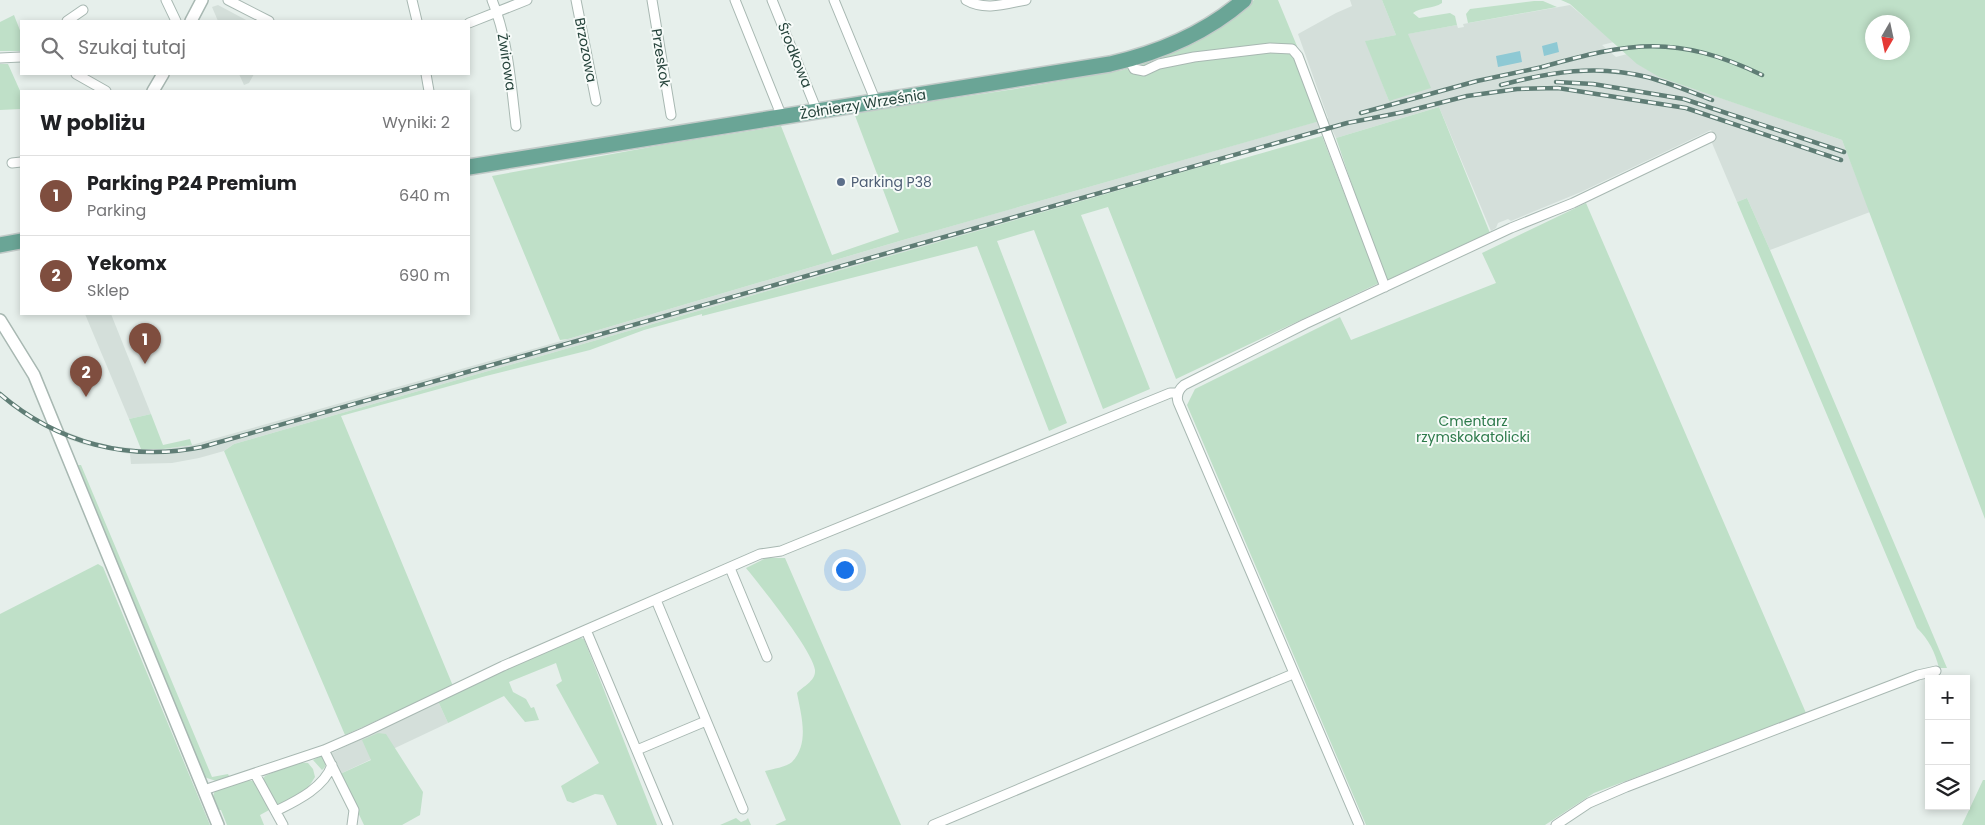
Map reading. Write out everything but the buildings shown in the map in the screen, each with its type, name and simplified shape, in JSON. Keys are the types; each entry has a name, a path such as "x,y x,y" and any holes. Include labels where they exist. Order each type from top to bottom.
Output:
{"main road":[{"name":"Żołnierzy Września","path":"470,167 876,102 1129,59 1166,47 1193,34 1244,0"},
{"path":"0,245 20,241"}],"street":[{"path":"166,0 176,20"},
{"path":"192,20 202,0"},
{"path":"228,0 267,20"},
{"path":"412,0 417,20"},
{"name":"Żwirowa","path":"492,0 502,33 516,126"},
{"path":"470,23 527,0"},
{"name":"Brzozowa","path":"576,0 596,101"},
{"name":"Przeskok","path":"652,0 671,115"},
{"path":"735,0 782,117"},
{"name":"Środkowa","path":"772,0 817,111"},
{"path":"834,0 876,102"},
{"path":"966,0 989,7 1026,0"},
{"path":"69,20 83,10"},
{"path":"1129,59 1134,69 1144,71 1159,64 1194,57 1270,48 1292,49 1298,56 1385,287"},
{"path":"0,58 20,57"},
{"path":"77,75 90,87"},
{"path":"154,90 162,75"},
{"path":"426,75 429,90"},
{"path":"1359,825 1178,402 1178,393 1184,385 1305,324 1511,228 1573,203 1711,137"},
{"path":"0,320 34,375 218,825"},
{"path":"204,790 324,750 503,666 768,552 781,551 1170,392 1178,393"},
{"path":"730,568 767,657"},
{"path":"656,600 743,809"},
{"path":"586,630 668,825"},
{"path":"1556,825 1589,803 1626,787 1918,675 1936,671"},
{"path":"933,825 1293,674"},
{"path":"636,750 706,721"},
{"path":"324,750 354,810 352,825"},
{"path":"276,811 300,800 329,773 332,765"},
{"path":"255,774 283,825"}],"shaded area":[{"path":"1350,0 1382,0 1396,35 1366,41 1389,101 1407,34 1457,25 1458,28 1464,27 1463,24 1570,5 1614,42 1602,45 1616,57 1627,54 1638,64 1660,77 1842,140 1870,212 1770,250 1747,198 1737,202 1712,143 1716,138 1711,130 1581,192 1511,221 1508,219 1498,223 1496,228 1491,231 1439,107 1336,138 1327,119 1298,34 1352,6"},
{"path":"218,5 246,20 218,20 212,7"},
{"path":"239,75 253,75 249,83 244,85"},
{"path":"1319,121 1322,132 234,444 224,451 199,458 172,463 131,464 130,454 85,445 65,438 62,430 88,440 112,446 163,449 192,445 568,339 903,240"},
{"path":"85,315 111,315 151,414 129,419"},
{"path":"438,701 448,723 340,774 330,754"}],"green space":[{"path":"1254,0 1278,0 1327,119 903,240 568,339 560,340 492,176 667,144 781,126 832,255 899,232 854,113 1015,89 1123,70 1209,33"},
{"path":"1382,0 1442,0 1442,3 1438,5 1413,13 1419,18 1450,13 1455,16 1457,25 1408,34 1431,88 1389,101 1365,41 1396,35"},
{"path":"1561,0 1985,0 1985,519 1842,140 1659,77 1637,64 1570,4"},
{"path":"1543,1 1557,7 1468,23 1466,14 1470,9"},
{"path":"14,15 20,30 20,51 0,51 0,22"},
{"path":"0,64 8,64 20,91 20,109 0,110"},
{"path":"1439,107 1490,233 1388,284 1336,138"},
{"path":"1322,136 1379,283 1176,379 1108,207 1081,215 1150,389 1103,409 1034,230 997,241 1067,423 1049,431 977,246 702,316 702,314 644,330 590,350 486,376 341,416 453,686 345,735 224,451 234,444 1221,161 1220,165"},
{"path":"1747,198 1947,668 1939,668 1931,646 1917,628 1737,202"},
{"name":"Cmentarz rzymskokatolicki","path":"1586,203 1806,713 1594,793 1545,825 1366,825 1187,405 1195,389 1340,317 1351,340 1496,283 1482,253"},
{"path":"151,414 163,445 190,439 192,445 163,449 141,449 129,419"},
{"path":"78,465 81,465 212,777 228,774 230,778 216,781 204,777"},
{"path":"766,558 785,558 901,825 775,825 786,820 765,771 789,764 798,754 803,738 803,729 797,693 811,680 815,670 812,661 796,634 746,568"},
{"path":"98,564 103,567 210,825 0,825 0,614"},
{"path":"578,637 584,639 657,825 617,825 603,795 595,794 573,803 567,801 561,786 599,763 556,685 562,681 556,663 509,682 513,692 526,699 531,708 534,707 539,720 525,722 504,696 448,723 438,701"},
{"path":"378,733 386,734 423,792 420,815 402,825 364,825 340,774 371,760 362,740"},
{"path":"321,756 324,757 326,763 322,770 313,760"},
{"path":"297,762 308,763 313,769 315,777 308,787 289,801 278,806 275,805 262,780 265,776"},
{"path":"249,780 256,782 271,809 260,815 264,825 227,825 221,810 218,810 215,802 213,796 215,791"},
{"path":"1983,780 1985,780 1985,825 1962,825"},
{"path":"736,818 741,822 748,818 751,825 720,825"}],"water":[{"path":"1557,42 1559,52 1544,56 1542,46"},
{"path":"1520,51 1522,62 1498,67 1496,56"}],"railway":[{"path":"1542,67 1601,52 1653,46 1704,53 1762,75"},
{"path":"1361,113 1477,81 1547,66"},
{"path":"1501,85 1556,73 1592,70 1610,71 1656,79 1712,100"},
{"path":"1556,82 1593,84 1684,99 1844,152"},
{"path":"0,394 22,411 45,425 95,444 121,450 148,452 202,447 1347,123 1404,112 1467,96 1517,89 1558,88 1686,108 1841,160"}],"place":[{"name":"Parking P38","path":"841,182"},
{"name":"Parking P24 Premium","path":"145,364"},
{"name":"Yekomx","path":"86,397"}]}
